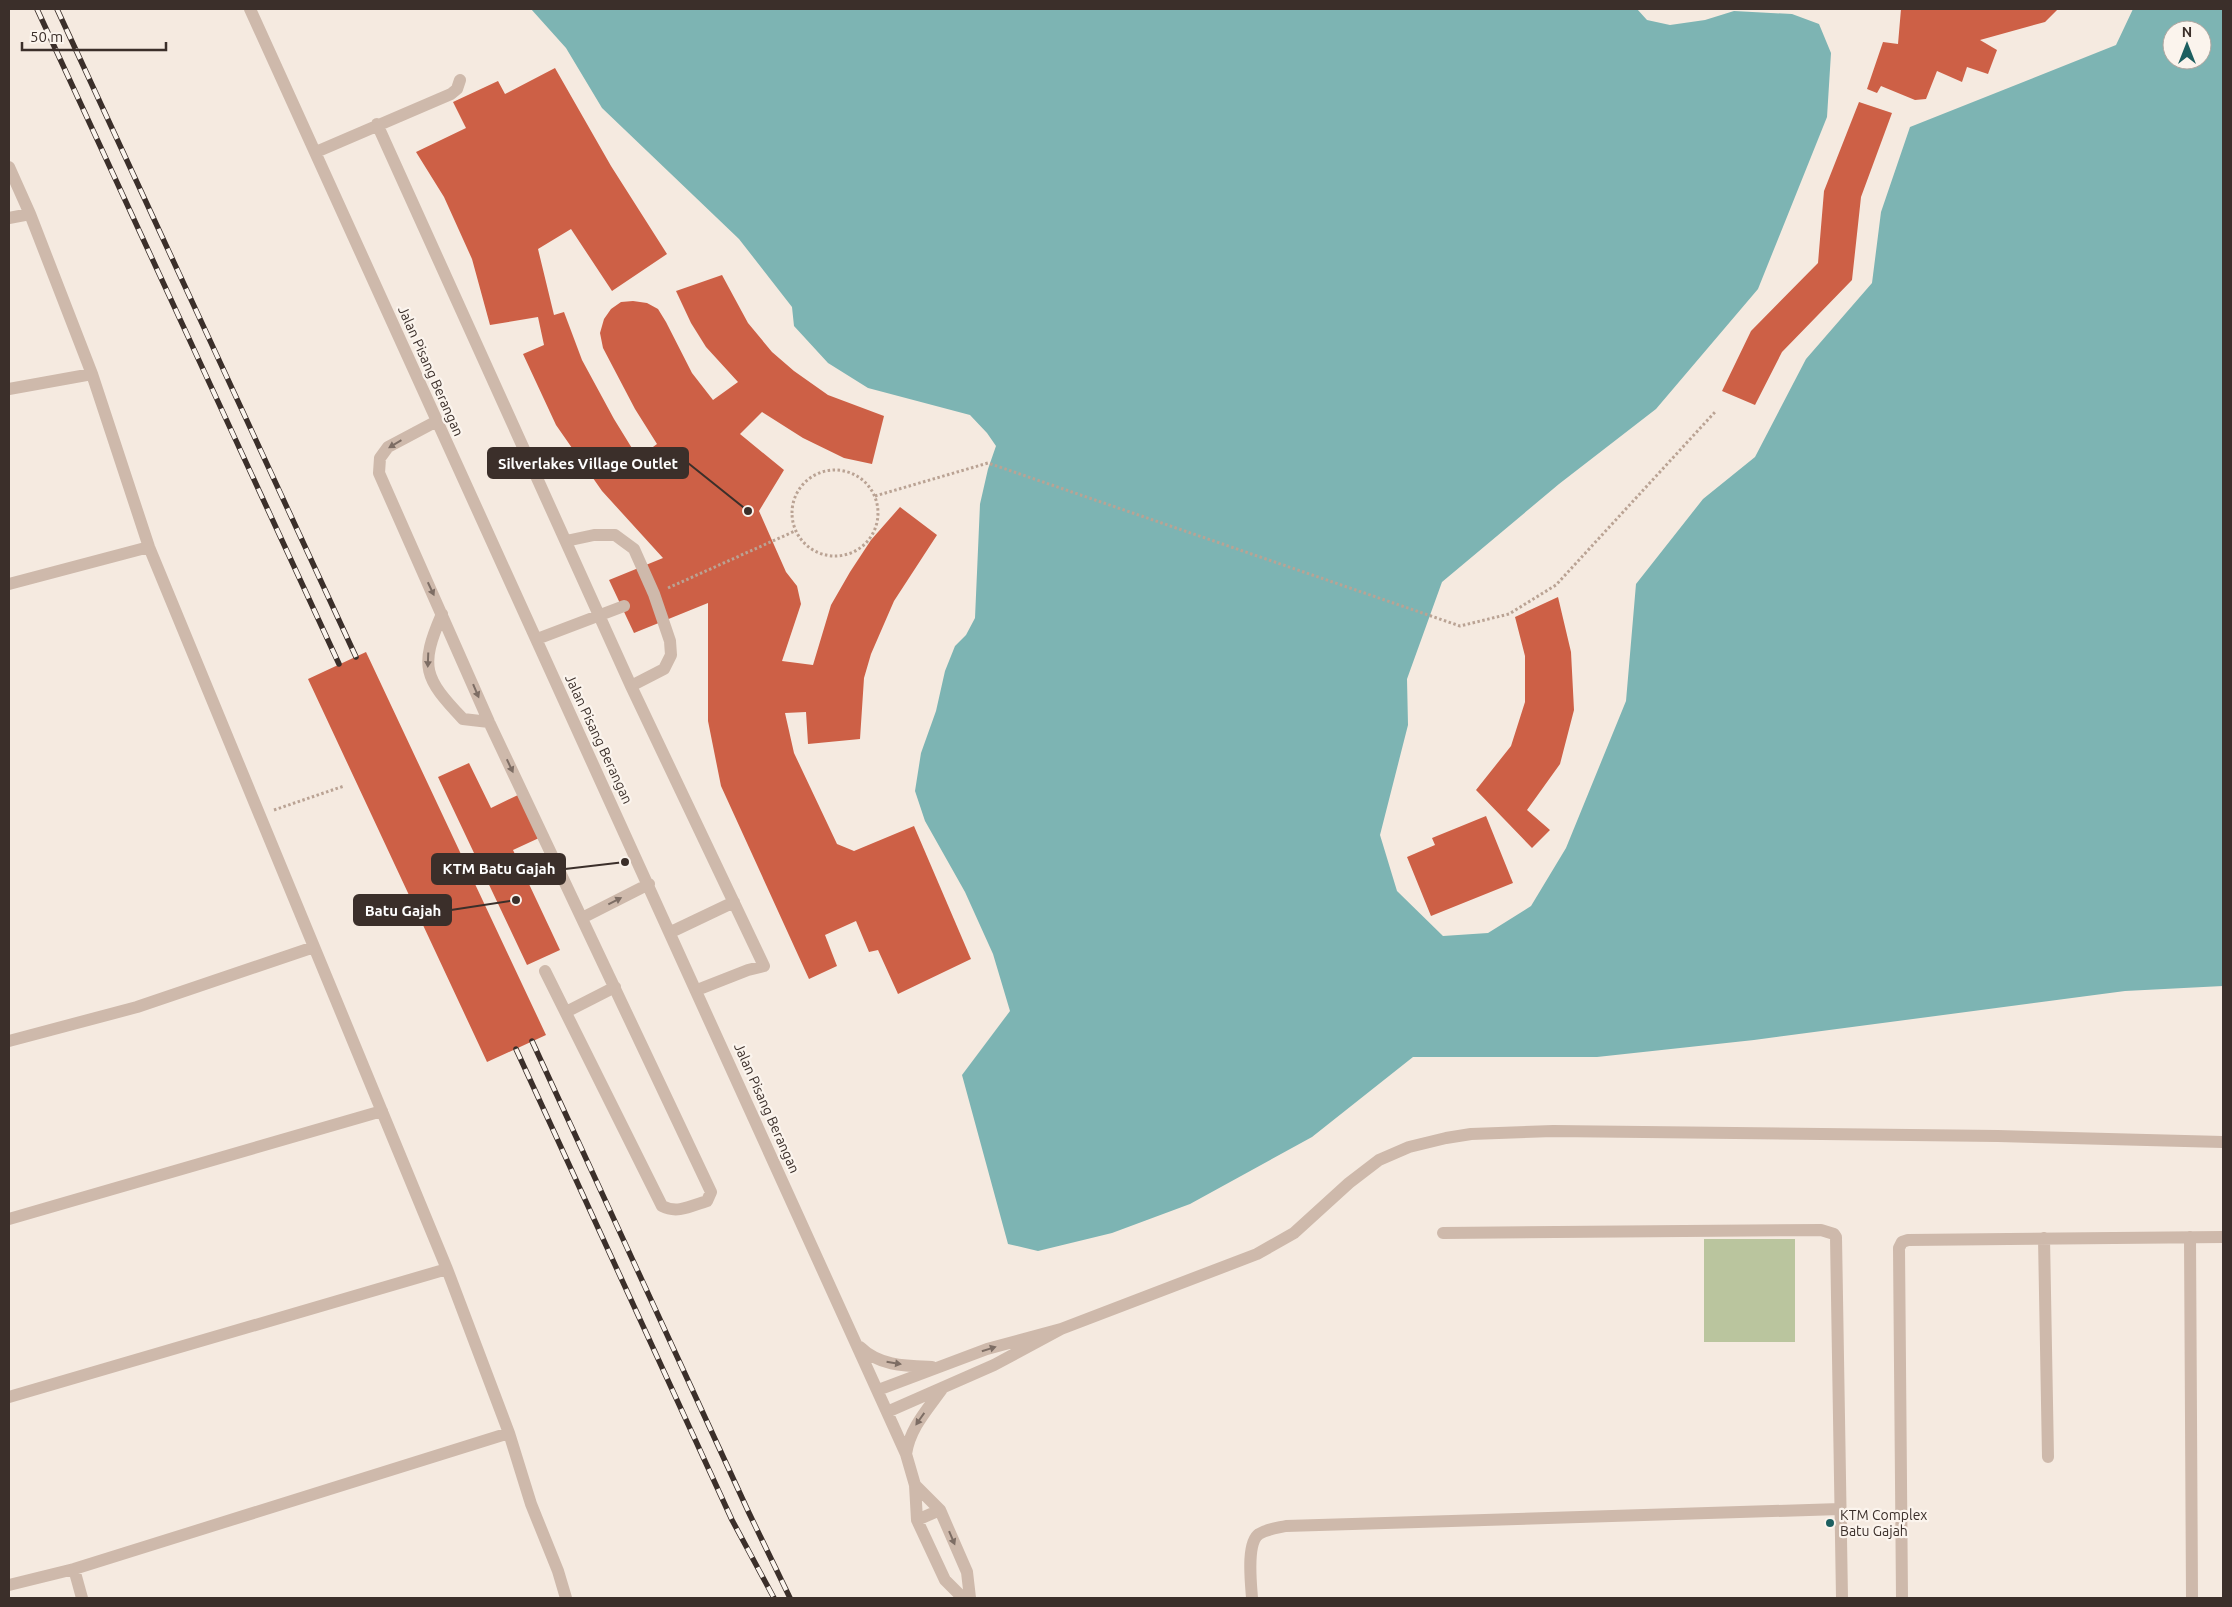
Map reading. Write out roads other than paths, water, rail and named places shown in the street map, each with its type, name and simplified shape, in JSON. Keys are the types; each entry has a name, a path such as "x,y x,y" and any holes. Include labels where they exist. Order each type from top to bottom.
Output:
{"street":[{"name":"Jalan Pisang Berangan","path":"250,9 878,1390 906,1454 915,1485 917,1520 945,1580 963,1598"},
{"path":"316,152 377,124 451,94 457,89 460,80"},
{"path":"377,124 631,686 764,966 748,970 697,990"},
{"path":"9,167 30,214 92,374 149,547 447,1269 509,1434 531,1504 558,1571 566,1598"},
{"path":"9,218 30,214"},
{"path":"9,389 92,374"},
{"path":"437,421 388,447 380,458 379,473 489,722 711,1192 707,1201 671,1211 662,1206 545,970"},
{"path":"566,540 594,536 616,536 634,549 654,594 670,641 670,655 664,669 631,686"},
{"path":"9,584 149,547"},
{"path":"537,639 624,606"},
{"path":"442,614 430,643 427,660 429,676 445,700 463,719 489,722"},
{"path":"582,918 649,884"},
{"path":"671,932 734,902"},
{"path":"9,1041 136,1007 314,947"},
{"path":"566,1012 614,987"},
{"path":"9,1219 382,1111"},
{"path":"878,1390 987,1349 1061,1329 1263,1251 1294,1233 1348,1183 1379,1160 1409,1147 1446,1138 1480,1133 1553,1130 1998,1136 2223,1142"},
{"path":"1443,1233 1821,1230 1834,1234 1836,1237 1842,1598"},
{"path":"2190,1237 2192,1598"},
{"path":"1902,1598 1899,1246 1904,1240 2223,1237"},
{"path":"2044,1238 2048,1457"},
{"path":"9,1397 447,1269"},
{"path":"887,1412 964,1379 1061,1329"},
{"path":"856,1344 880,1361 902,1365 938,1367"},
{"path":"955,1361 964,1379"},
{"path":"906,1454 914,1428 944,1388"},
{"path":"9,1585 74,1569 509,1434"},
{"name":"Jalan Pisang Berangan","path":"915,1485 940,1510 967,1572 970,1598"},
{"path":"1252,1598 1251,1554 1253,1543 1257,1535 1268,1530 1286,1526 1840,1509"},
{"path":"917,1520 940,1510"},
{"path":"74,1569 82,1598"},
{"path":"945,1580 967,1572"}],"water":[{"path":"531,9 1637,9 1647,20 1670,25 1705,20 1734,11 1792,14 1819,24 1831,53 1827,117 1758,289 1656,409 1559,484 1442,582 1407,679 1408,725 1380,835 1397,891 1443,936 1488,933 1531,906 1566,848 1626,701 1636,584 1703,499 1755,457 1806,359 1872,283 1881,212 1910,127 2116,45 2133,9 2223,9 2223,986 2125,991 1754,1040 1597,1057 1413,1057 1312,1137 1190,1204 1112,1233 1038,1251 1008,1244 962,1075 1010,1011 993,954 965,892 925,821 915,791 921,753 936,711 945,671 955,646 966,635 975,618 980,504 988,469 996,446 970,415 868,388 828,363 794,326 792,307 739,239 602,108 566,48"}],"railway":[{"path":"37,9 339,664"},
{"path":"57,9 356,657"},
{"path":"532,1041 790,1598"},
{"path":"516,1049 732,1520 774,1598"}],"place":[{"name":"Silverlakes Village Outlet","path":"748,511"},
{"name":"KTM Batu Gajah","path":"625,862"},
{"name":"Batu Gajah","path":"516,900"},
{"name":"KTM Complex Batu Gajah","path":"1830,1523"}]}
